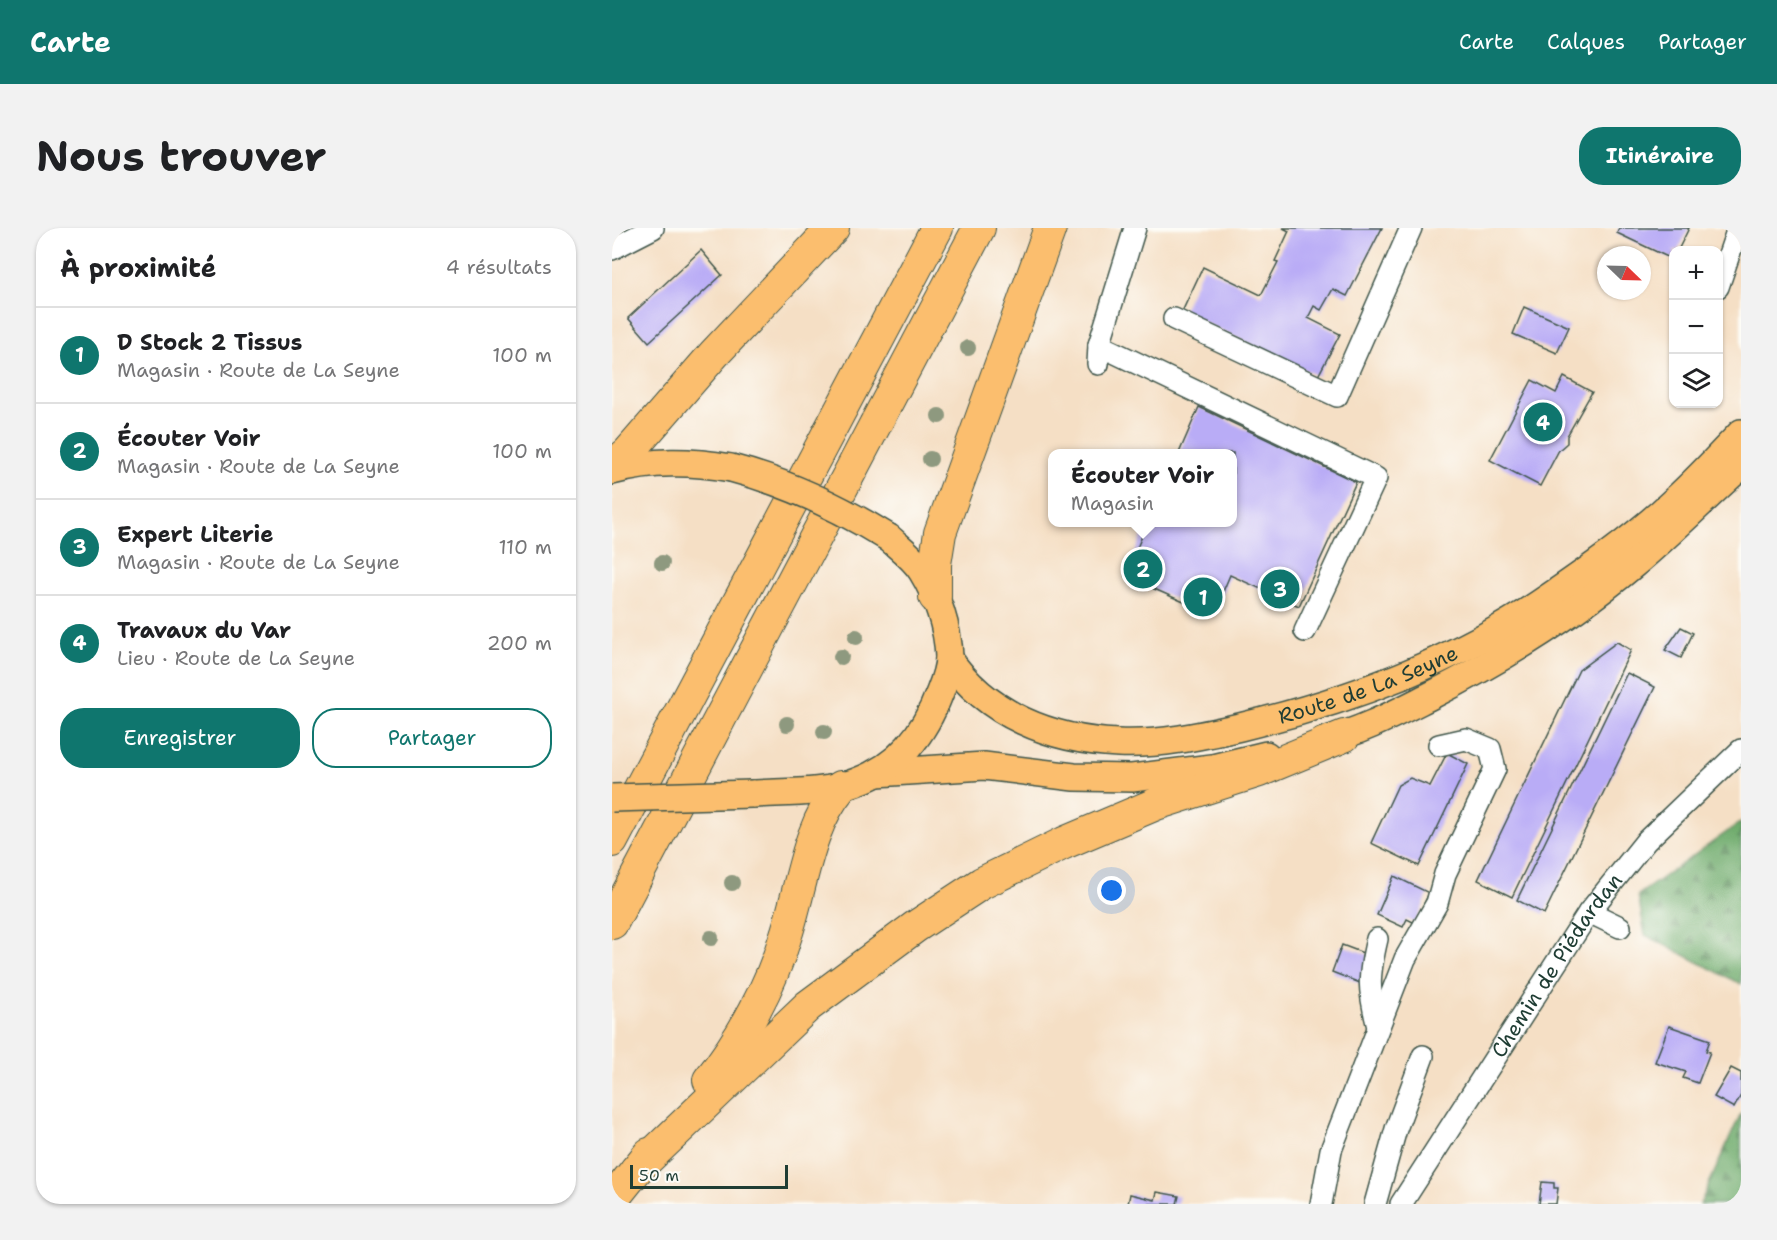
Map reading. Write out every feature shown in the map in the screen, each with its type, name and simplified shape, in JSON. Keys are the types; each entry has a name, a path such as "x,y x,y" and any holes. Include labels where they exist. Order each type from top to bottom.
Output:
{"highway":[{"path":"612,468 628,453 714,354 833,228"},
{"path":"612,841 937,228"},
{"path":"612,923 979,228"},
{"path":"935,597 935,564 940,533 1050,228"},
{"path":"636,1170 808,1006 915,927 982,883 1064,843 1156,804 1259,771 1344,736"},
{"path":"612,1200 718,1068 743,1030 786,937 820,818 841,787"}],"main road":[{"name":"Route de La Seyne","path":"949,659 973,690 991,705 1021,721 1053,733 1091,740 1156,742 1201,736 1323,705 1395,679 1476,641 1537,605 1602,559 1676,499 1741,433"},
{"path":"612,468 638,464 696,462 761,476 829,503 890,538 921,569 935,597 945,626 949,659 940,694 919,737 903,755 877,773 841,787 752,794 612,798"},
{"name":"Route de La Seyne","path":"877,773 984,766 1074,777 1167,776 1212,768 1344,736 1489,666 1557,622 1634,564 1741,466"}],"street":[{"path":"1135,228 1098,355 1376,478 1305,631"},
{"path":"1174,319 1337,396 1411,228"},
{"path":"1723,275 1738,228"},
{"path":"612,249 651,229"},
{"path":"1321,1204 1331,1150 1405,959 1437,903 1445,874 1495,769 1490,749 1466,739 1439,745"},
{"name":"Chemin de Piédardan","path":"1401,1204 1589,912 1646,841 1741,750"},
{"path":"1589,912 1620,927"},
{"path":"1377,939 1369,971 1369,994 1378,1027"},
{"path":"1375,1204 1396,1129 1424,1056"}],"green space":[{"path":"1741,822 1741,984 1645,935 1638,895"},
{"path":"1741,1113 1741,1204 1700,1204"}],"building":[{"path":"1283,228 1382,228 1347,296 1333,289 1321,310 1314,306 1308,318 1340,334 1318,376 1182,312 1203,267 1261,295 1278,262 1275,261 1289,231"},
{"path":"1619,228 1689,228 1680,246 1669,246 1669,258 1651,249 1651,246 1644,246 1617,233"},
{"path":"701,250 722,275 649,342 628,318"},
{"path":"1524,307 1569,327 1557,353 1513,334"},
{"path":"1564,377 1592,392 1567,436 1567,443 1559,450 1540,486 1490,460 1532,380 1556,393"},
{"path":"1199,407 1356,482 1299,606 1230,575 1213,615 1125,576 1146,527 1237,527 1237,449 1181,449"},
{"path":"1681,627 1693,633 1681,658 1665,650"},
{"path":"1617,642 1631,650 1512,897 1478,880 1579,670"},
{"path":"1627,673 1655,687 1544,914 1517,900"},
{"path":"1447,753 1468,764 1419,866 1371,843 1398,785 1410,778 1430,786"},
{"path":"1394,876 1429,893 1415,923 1407,919 1403,927 1377,915"},
{"path":"1342,945 1371,956 1360,983 1332,972"},
{"path":"1669,1026 1710,1040 1706,1051 1710,1052 1698,1083 1683,1078 1686,1072 1655,1062"},
{"path":"1731,1068 1741,1073 1741,1095 1734,1108 1714,1097"},
{"path":"1542,1182 1554,1183 1554,1188 1558,1188 1556,1204 1539,1204"},
{"path":"1157,1192 1179,1196 1177,1204 1128,1204 1130,1194 1155,1200"}],"place":[{"name":"Travaux du Var","path":"1543,422"},
{"name":"Écouter Voir","path":"1143,569"},
{"name":"Expert Literie","path":"1280,589"},
{"name":"D Stock 2 Tissus","path":"1203,597"}]}
